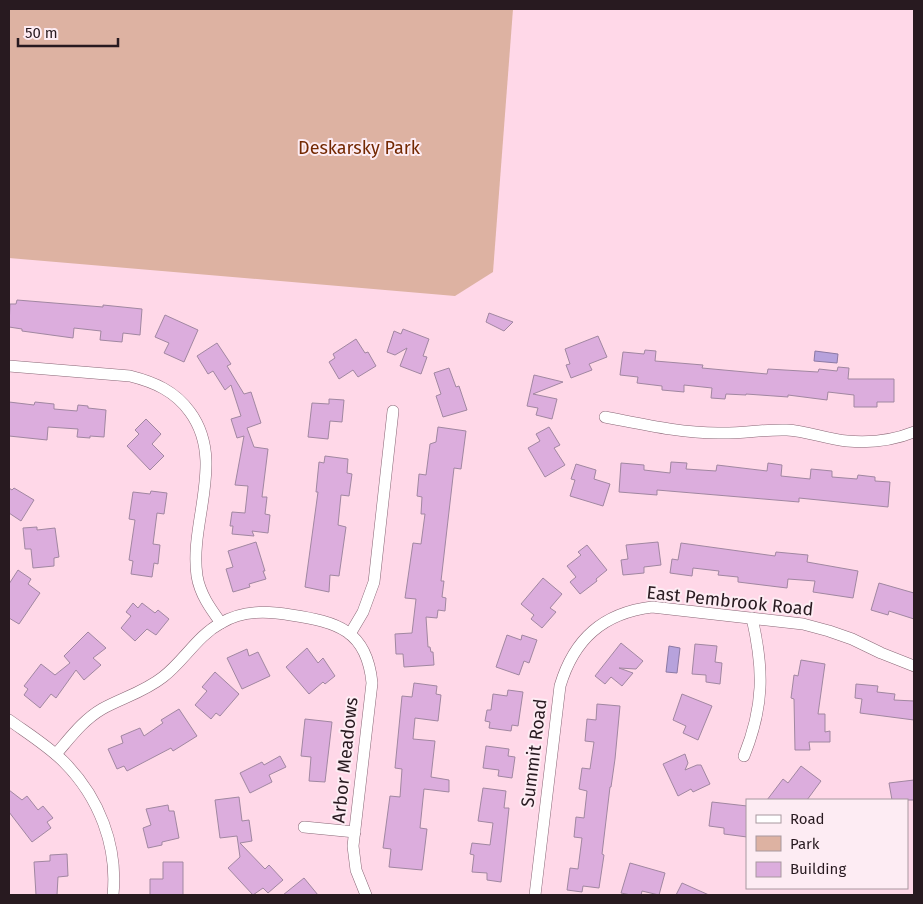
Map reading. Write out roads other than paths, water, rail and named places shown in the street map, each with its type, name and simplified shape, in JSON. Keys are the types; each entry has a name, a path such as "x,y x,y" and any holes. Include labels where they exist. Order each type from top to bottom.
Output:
{"street":[{"path":"9,366 130,376 161,386 185,405 194,417 205,448 206,466 196,557 197,578 201,593 221,623"},
{"path":"56,754 88,719 103,709 143,691 163,677 179,663 204,634 221,623 250,613 269,612 327,621 350,634 363,612 374,582 393,411"},
{"path":"605,417 691,432 720,433 785,430 806,432 846,441 889,439 914,432"},
{"name":"East Pembrook Road","path":"598,626 622,613 652,607 802,624 829,631 914,666"},
{"path":"744,756 757,718 760,694 761,670 759,648 752,618"},
{"name":"Summit Road","path":"535,895 560,686 573,652 584,638 598,626"},
{"name":"Arbor Meadows","path":"350,634 365,653 372,683 354,846 356,870 366,895"},
{"path":"9,720 56,754 78,777 92,797 103,819 109,839 113,863 112,895"},
{"path":"304,827 355,832"}],"park label":[{"name":"Deskarsky Park","path":"359,148"}]}
